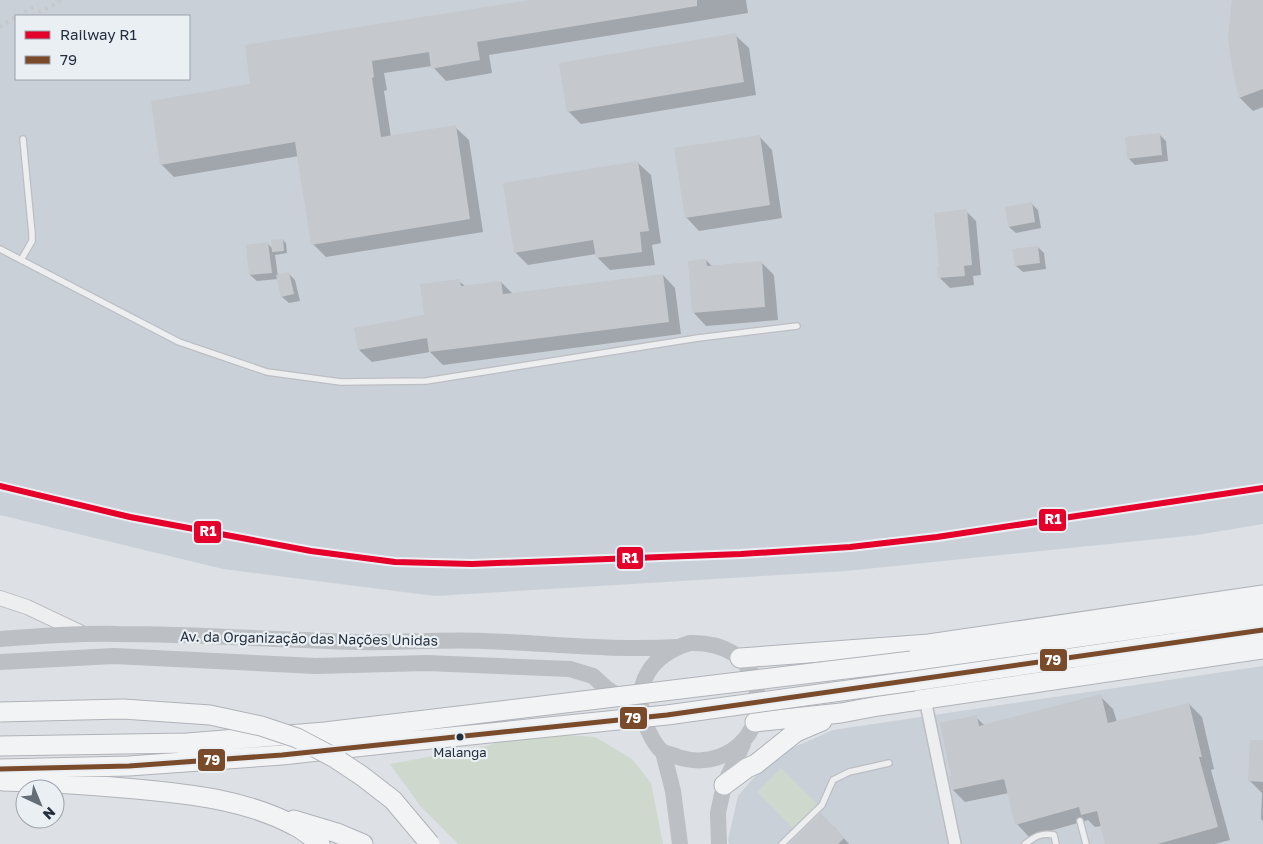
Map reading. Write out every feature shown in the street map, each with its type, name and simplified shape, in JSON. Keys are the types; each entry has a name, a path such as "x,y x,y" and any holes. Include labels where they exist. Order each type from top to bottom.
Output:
{"highway":[{"path":"740,658 929,644 1263,595"},
{"path":"0,746 187,744 325,732 911,661 1263,611"},
{"path":"0,769 148,764 282,755 667,715 1263,630"},
{"path":"755,722 841,714 925,699 1263,649"},
{"path":"0,712 123,709 210,715 261,726 297,738 335,758 362,776 393,800 430,844"},
{"path":"724,785 747,768 756,764 796,732 841,714"},
{"path":"0,781 73,783 189,794 238,804 270,815 296,826 320,844"},
{"path":"270,815 304,822 363,844"}],"main road":[{"name":"Av. da Organização das Nações Unidas","path":"0,639 44,635 117,634 393,643 460,640 641,649 677,647"},
{"path":"680,844 673,791 664,752 649,734 640,710 640,697 648,672 656,661 677,647 690,643 704,642 729,650 740,658 749,669 757,688 758,708 755,722 724,785 718,813 719,844"},
{"name":"Av. da Organização das Nações Unidas","path":"0,662 114,656 316,666 427,663 570,670 593,676 606,688 640,710"},
{"path":"664,752 686,760 707,761 726,754 744,742"}],"street":[{"path":"0,598 27,607 86,635"},
{"path":"925,699 955,844"}],"lane":[{"path":"22,139 32,241 22,260"},
{"path":"0,249 179,342 267,372 341,382 426,381 698,338 798,326"},
{"path":"782,844 822,805 833,780 849,772 889,763"},
{"path":"1080,821 1086,844"},
{"path":"1025,844 1032,838 1046,833 1054,835 1056,844"}],"shaded area":[{"path":"0,0 1263,0 1263,524 1197,535 846,571 435,596 223,569 0,515"},
{"path":"1263,666 1263,844 729,844 728,840 738,796 763,767 790,749 833,730"},
{"path":"526,730 549,734 595,737 632,759 651,783 663,844 458,844 421,807 390,764 488,746"},
{"path":"781,768 819,806 795,830 757,792"}],"building":[{"path":"531,0 697,0 697,6 477,42 480,60 431,69 429,52 372,61 374,77 372,78 381,137 456,125 470,219 311,245 295,142 160,165 151,101 250,84 245,45"},
{"path":"1232,0 1263,0 1263,89 1239,98 1232,68 1228,37"},
{"path":"736,33 744,82 567,112 559,63"},
{"path":"1160,133 1162,155 1127,159 1125,137"},
{"path":"760,135 770,205 685,218 674,148"},
{"path":"638,161 649,231 640,232 642,252 596,258 593,240 514,253 503,183"},
{"path":"1032,202 1035,222 1008,227 1005,207"},
{"path":"967,209 972,265 964,266 965,276 938,278 937,266 939,266 934,213"},
{"path":"283,239 284,251 272,252 271,240"},
{"path":"268,242 272,273 249,275 246,245"},
{"path":"1038,246 1040,263 1015,266 1012,249"},
{"path":"706,259 707,266 762,261 765,307 692,313 688,261"},
{"path":"289,272 294,294 281,297 276,275"},
{"path":"663,274 669,322 429,352 427,338 358,350 354,328 424,315 420,284 460,279 461,286 501,281 503,294"},
{"path":"1101,694 1108,723 1189,703 1202,757 1199,757 1218,827 1158,844 1105,844 1097,811 1081,815 1079,807 1015,825 1004,779 952,790 940,723 977,715 979,726"},
{"path":"1250,740 1263,740 1263,782 1248,781"},
{"path":"821,813 844,838 838,844 789,844"}],"railway":[{"path":"34,15 62,0"},
{"path":"20,15 38,5"},
{"path":"0,27 15,18"}],"rail line":[{"name":"R1","path":"0,486 130,517 311,551 395,562 472,564 741,554 850,547 937,537 1263,488"}],"transit line":[{"name":"79","path":"0,769 129,766 282,755 667,715 1263,630"}],"place":[{"name":"Malanga","path":"460,737"}]}
